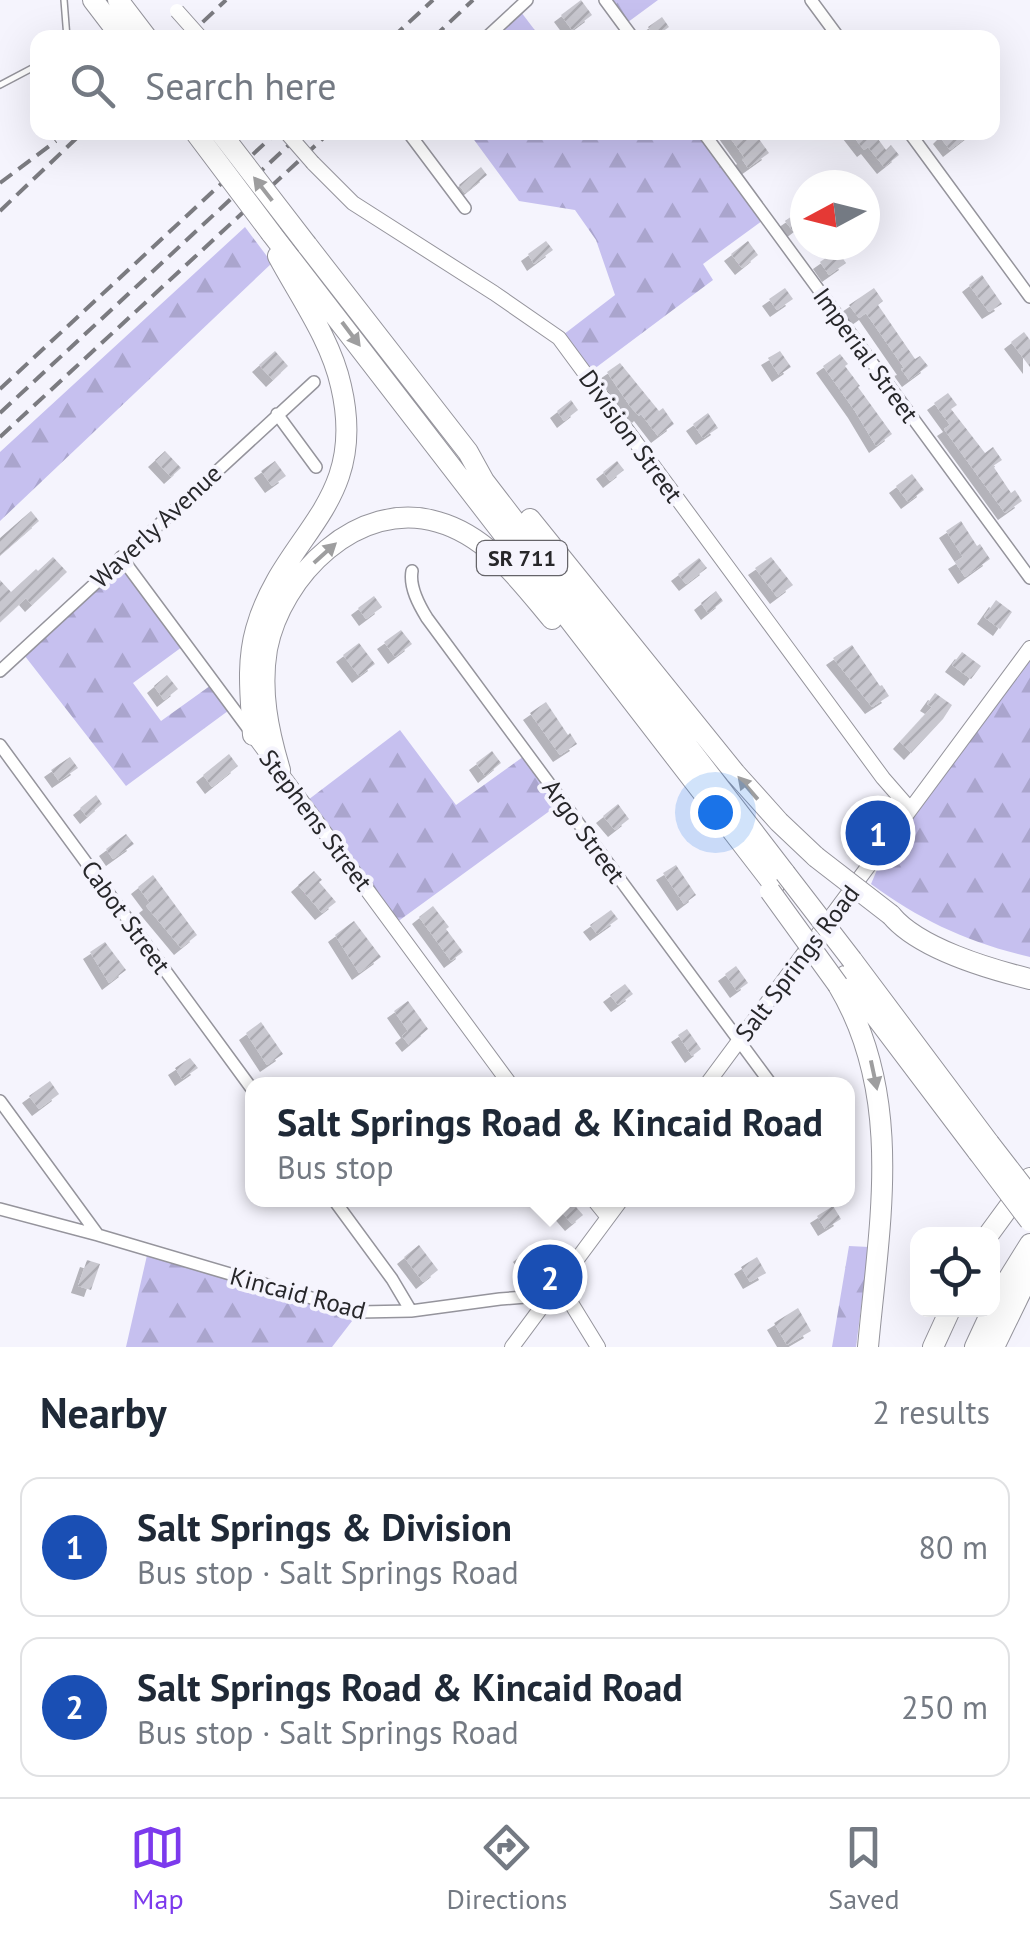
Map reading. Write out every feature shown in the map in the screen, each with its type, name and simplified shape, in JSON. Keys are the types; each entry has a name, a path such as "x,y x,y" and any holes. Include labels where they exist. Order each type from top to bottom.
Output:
{"highway":[{"path":"94,0 116,30"},
{"path":"118,0 141,30"},
{"path":"201,140 271,233 276,252 293,256 332,356 348,433 332,496 269,596 256,629 248,669 253,735"},
{"name":"SR 711","path":"225,140 293,256 752,859 776,883"},
{"name":"SR 711","path":"293,256 468,452"},
{"path":"468,452 492,473 734,773 816,857 901,927 962,958 1030,979"},
{"path":"468,452 484,481 776,883 984,1148 1030,1196"},
{"path":"280,770 264,691 274,624 301,577 322,554 360,528 415,518 435,520 468,535 495,555 560,628 585,641"},
{"path":"776,883 845,973 870,1056 883,1137 882,1197 868,1347"},
{"path":"891,915 973,950 1030,966"},
{"path":"984,1148 1030,1220"},
{"path":"994,1227 1030,1178"},
{"path":"975,1347 1002,1289 1030,1244"},
{"path":"994,1347 1030,1273"},
{"path":"932,1347 947,1317"}],"street":[{"path":"495,30 527,0"},
{"path":"605,0 627,30"},
{"path":"811,0 833,30"},
{"path":"173,6 194,30"},
{"name":"Division Street","path":"293,140 353,203 559,338 883,778 910,809"},
{"path":"414,140 465,208"},
{"name":"Imperial Street","path":"709,140 1030,578"},
{"path":"915,140 1030,297"},
{"name":"Waverly Avenue","path":"0,671 314,382"},
{"path":"277,414 316,467"},
{"name":"Stephens Street","path":"121,558 505,1077"},
{"name":"Argo Street","path":"412,571 410,579 416,598 427,618 766,1077"},
{"name":"Salt Springs Road","path":"711,1077 1030,648"},
{"name":"Cabot Street","path":"0,745 245,1079"},
{"path":"0,1100 98,1235"},
{"path":"339,1207 411,1311"},
{"path":"600,1207 607,1216"},
{"path":"512,1347 615,1207"},
{"name":"Kincaid Road","path":"0,1209 359,1312 411,1311 550,1295"},
{"path":"550,1295 571,1303 598,1347"}],"lane":[{"path":"64,0 66,30"},
{"path":"0,85 30,70"}],"green space":[{"path":"605,0 658,0 624,25"},
{"path":"518,8 535,30 495,30"},
{"path":"474,140 708,140 766,218 703,264 713,280 586,375 559,338 615,295 596,240 575,210 519,201"},
{"path":"245,227 272,263 0,521 0,452"},
{"path":"121,557 186,644 133,683 161,721 214,683 232,708 126,786 21,651"},
{"path":"1030,658 1030,957 947,929 871,884 890,839"},
{"path":"400,730 456,805 527,754 562,802 393,925 304,803"},
{"path":"849,1246 869,1247 856,1347 832,1347"},
{"path":"148,1251 359,1312 332,1347 126,1347"}],"building":[{"path":"581,0 592,15 572,30 561,15"},
{"path":"662,17 669,27 650,30 648,27"},
{"path":"732,140 760,140 769,153 748,168"},
{"path":"856,140 879,140 886,150 891,145 899,155 884,167 868,147 864,150"},
{"path":"942,140 963,140 950,150"},
{"path":"481,167 487,175 465,193 459,185"},
{"path":"546,241 553,250 534,264 528,254"},
{"path":"748,241 758,255 742,268 731,254"},
{"path":"844,260 846,263 829,275 820,262"},
{"path":"982,275 1002,304 989,312 969,285"},
{"path":"785,288 793,299 777,310 769,299"},
{"path":"874,288 883,301 878,305 915,359 920,356 928,366 909,380 866,313 859,318 849,305"},
{"path":"1024,332 1030,340 1030,367 1011,342"},
{"path":"275,351 288,366 273,380 259,365"},
{"path":"780,351 791,367 779,375 768,358"},
{"path":"840,354 892,434 876,446 823,366"},
{"path":"620,363 674,424 658,436 630,406 607,372"},
{"path":"948,393 957,405 951,409 985,453 993,447 1002,460 993,466 1011,493 1015,490 1022,501 1005,513 944,429 950,425 934,403"},
{"path":"571,400 578,410 564,421 557,411"},
{"path":"708,413 718,428 703,438 693,424"},
{"path":"165,451 181,468 171,477 155,460"},
{"path":"275,461 286,476 272,486 261,471"},
{"path":"617,461 624,470 610,481 603,472"},
{"path":"912,474 924,490 908,502 896,486"},
{"path":"31,511 39,521 0,555 0,538"},
{"path":"961,521 990,559 965,577 955,562 963,557 946,531"},
{"path":"53,557 67,572 32,605 26,598 0,622 0,580 11,592"},
{"path":"771,557 793,585 777,597 755,568"},
{"path":"699,558 707,568 686,584 678,574"},
{"path":"716,591 723,601 708,613 701,603"},
{"path":"374,596 382,607 366,619 358,608"},
{"path":"996,600 1012,612 1000,629 984,617"},
{"path":"401,630 412,644 395,657 384,642"},
{"path":"359,643 375,664 359,676 343,655"},
{"path":"852,645 889,696 872,707 833,658"},
{"path":"962,652 981,666 971,679 952,665"},
{"path":"167,675 178,689 164,700 154,686"},
{"path":"935,693 952,705 911,753 900,742 932,707 927,704"},
{"path":"546,702 577,744 560,755 530,713"},
{"path":"492,751 501,763 485,776 476,763"},
{"path":"229,754 238,766 212,787 203,775"},
{"path":"70,757 78,768 59,781 51,770"},
{"path":"96,795 102,804 87,817 80,808"},
{"path":"618,804 629,819 615,830 603,816"},
{"path":"126,834 134,844 113,859 106,849"},
{"path":"676,865 696,895 684,904 663,873"},
{"path":"314,871 336,902 322,913 298,885"},
{"path":"153,875 197,935 181,948 146,906 150,903 138,887"},
{"path":"433,906 463,952 451,961 419,917"},
{"path":"611,910 618,919 597,934 590,925"},
{"path":"354,921 381,957 359,973 335,935"},
{"path":"105,942 126,970 109,983 90,952"},
{"path":"736,966 748,983 737,991 725,974"},
{"path":"625,984 633,994 618,1005 610,995"},
{"path":"408,1001 428,1029 409,1045 402,1036 408,1031 394,1011"},
{"path":"261,1022 283,1054 267,1065 246,1033"},
{"path":"687,1029 701,1049 692,1056 678,1035"},
{"path":"190,1058 198,1068 182,1079 175,1068"},
{"path":"50,1081 59,1094 39,1109 29,1096"},
{"path":"576,1207 583,1215 572,1224 559,1209"},
{"path":"834,1207 841,1219 825,1229 817,1216"},
{"path":"419,1245 438,1270 423,1282 404,1257"},
{"path":"530,1247 542,1263 532,1270 520,1255"},
{"path":"757,1257 766,1273 750,1282 741,1267"},
{"path":"87,1260 100,1264 91,1290 78,1286"},
{"path":"798,1308 811,1331 787,1345 774,1323"}],"railway":[{"path":"194,30 226,0"},
{"path":"401,30 433,0"},
{"path":"441,30 473,0"},
{"path":"0,211 75,140"},
{"path":"0,389 268,140"},
{"path":"0,413 294,140"},
{"path":"0,437 321,140"},
{"path":"0,183 56,141"}],"place":[{"name":"Salt Springs & Division","path":"878,833"},
{"name":"Salt Springs Road & Kincaid Road","path":"550,1277"}]}
